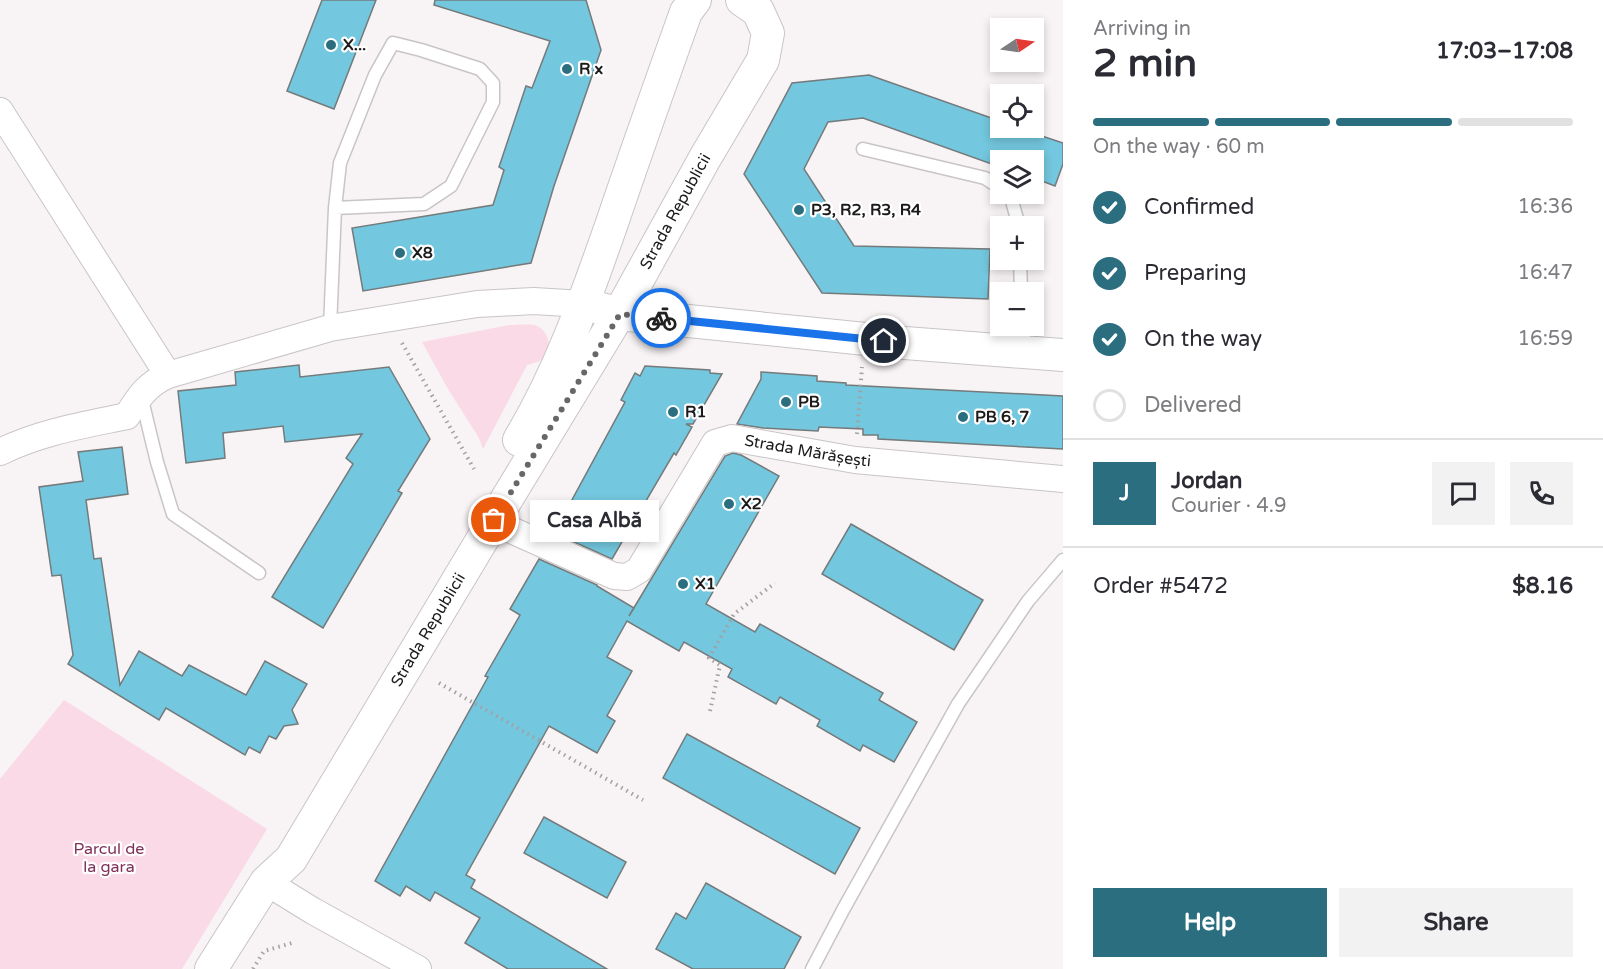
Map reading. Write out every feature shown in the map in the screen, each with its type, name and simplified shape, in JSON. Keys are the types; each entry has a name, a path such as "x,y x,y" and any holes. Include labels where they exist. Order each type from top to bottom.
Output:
{"street":[{"name":"Strada Republicii","path":"266,882 273,853 377,674 532,418 561,359 583,304 686,12 695,0"},
{"name":"Strada Republicii","path":"211,969 266,882 291,859 620,314 705,158 763,60 768,33 758,11 742,0"},
{"path":"0,111 168,375"},
{"path":"0,452 21,441 75,427 128,417 140,395 155,381 168,375 330,328 477,304 534,302 583,304 620,314 863,339 1024,339 1063,355"},
{"name":"Strada Mărășești","path":"494,520 614,576 627,577 639,570 715,443 732,438 855,460 1063,479"},
{"path":"266,882 418,969"}],"lane":[{"path":"330,328 335,208 340,163 375,75 393,43 480,69 493,84 493,102 451,186 424,204 335,208"},
{"path":"863,149 985,178 990,181"},
{"path":"140,395 157,462 174,514 259,573"},
{"path":"812,969 958,704 1028,601 1063,560"}],"path":[{"path":"388,318 474,469"},
{"path":"855,460 863,339"},
{"path":"710,711 720,664 709,658 734,614 775,583"},
{"path":"439,683 643,800"},
{"path":"253,969 264,951 292,943"}],"green space":[{"path":"509,325 539,327 547,337 547,352 541,360 527,365 483,449 479,438 422,342"},
{"name":"Parcul de la gara","path":"64,700 267,829 182,969 0,969 0,779"}],"building":[{"name":"X...","path":"322,0 376,0 334,109 287,91"},
{"path":"435,0 586,0 601,50 554,186 531,263 363,291 352,228 493,205 504,170 499,167 526,86 532,88 550,41 434,5"},
{"name":"P3, R2, R3, R4","path":"869,75 990,117 990,138 1044,137 1063,143 1063,164 1055,186 1044,182 1044,150 990,150 990,163 863,118 828,122 804,169 854,246 990,249 988,299 822,293 744,174 792,83"},
{"path":"299,365 300,377 389,367 430,439 398,491 402,493 323,628 272,597 353,464 346,458 362,434 285,442 283,426 223,433 225,458 186,463 178,391 236,385 235,372"},
{"path":"645,366 710,370 710,373 722,374 693,424 686,424 692,427 676,455 674,453 612,559 554,533 625,402 621,400 635,373 640,376"},
{"name":"PB 6, 7","path":"761,372 817,376 817,381 846,383 846,385 1063,396 1063,449 878,439 878,435 863,435 863,429 819,427 818,431 737,424 761,379"},
{"path":"122,447 128,494 86,500 94,559 101,558 120,685 139,651 182,676 189,665 246,695 265,661 307,684 292,710 298,724 284,726 276,739 269,736 260,753 249,747 245,755 166,708 159,720 68,664 73,655 61,575 52,576 39,487 83,481 78,452"},
{"path":"733,453 741,455 779,476 706,604 755,632 760,624 883,693 879,700 917,722 894,762 863,745 860,751 817,726 820,720 780,697 776,704 728,677 732,669 684,642 679,651 627,621 607,657 632,671 607,716 615,721 597,753 549,726 466,875 475,880 471,888 607,969 508,969 465,943 480,918 435,892 430,901 406,886 400,896 375,881 520,615 510,609 539,559 597,585 634,608 725,456"},
{"path":"851,524 983,600 954,650 822,574"},
{"path":"687,734 860,828 835,874 663,778"},
{"path":"544,817 626,862 607,898 524,853"},
{"path":"706,883 801,937 784,969 693,969 656,949 676,913 686,919"}],"way so far":[{"path":"494,520 620,314 661,318"}],"place":[{"name":"X...","path":"331,45"},
{"name":"R x","path":"567,69"},
{"name":"P3, R2, R3, R4","path":"799,210"},
{"name":"X8","path":"400,253"},
{"name":"PB","path":"786,402"},
{"name":"R1","path":"673,412"},
{"name":"PB 6, 7","path":"963,417"},
{"name":"X2","path":"729,504"},
{"name":"Casa Albă","path":"494,520"},
{"name":"X1","path":"683,584"}],"route":[{"path":"661,318 884,341"}]}
